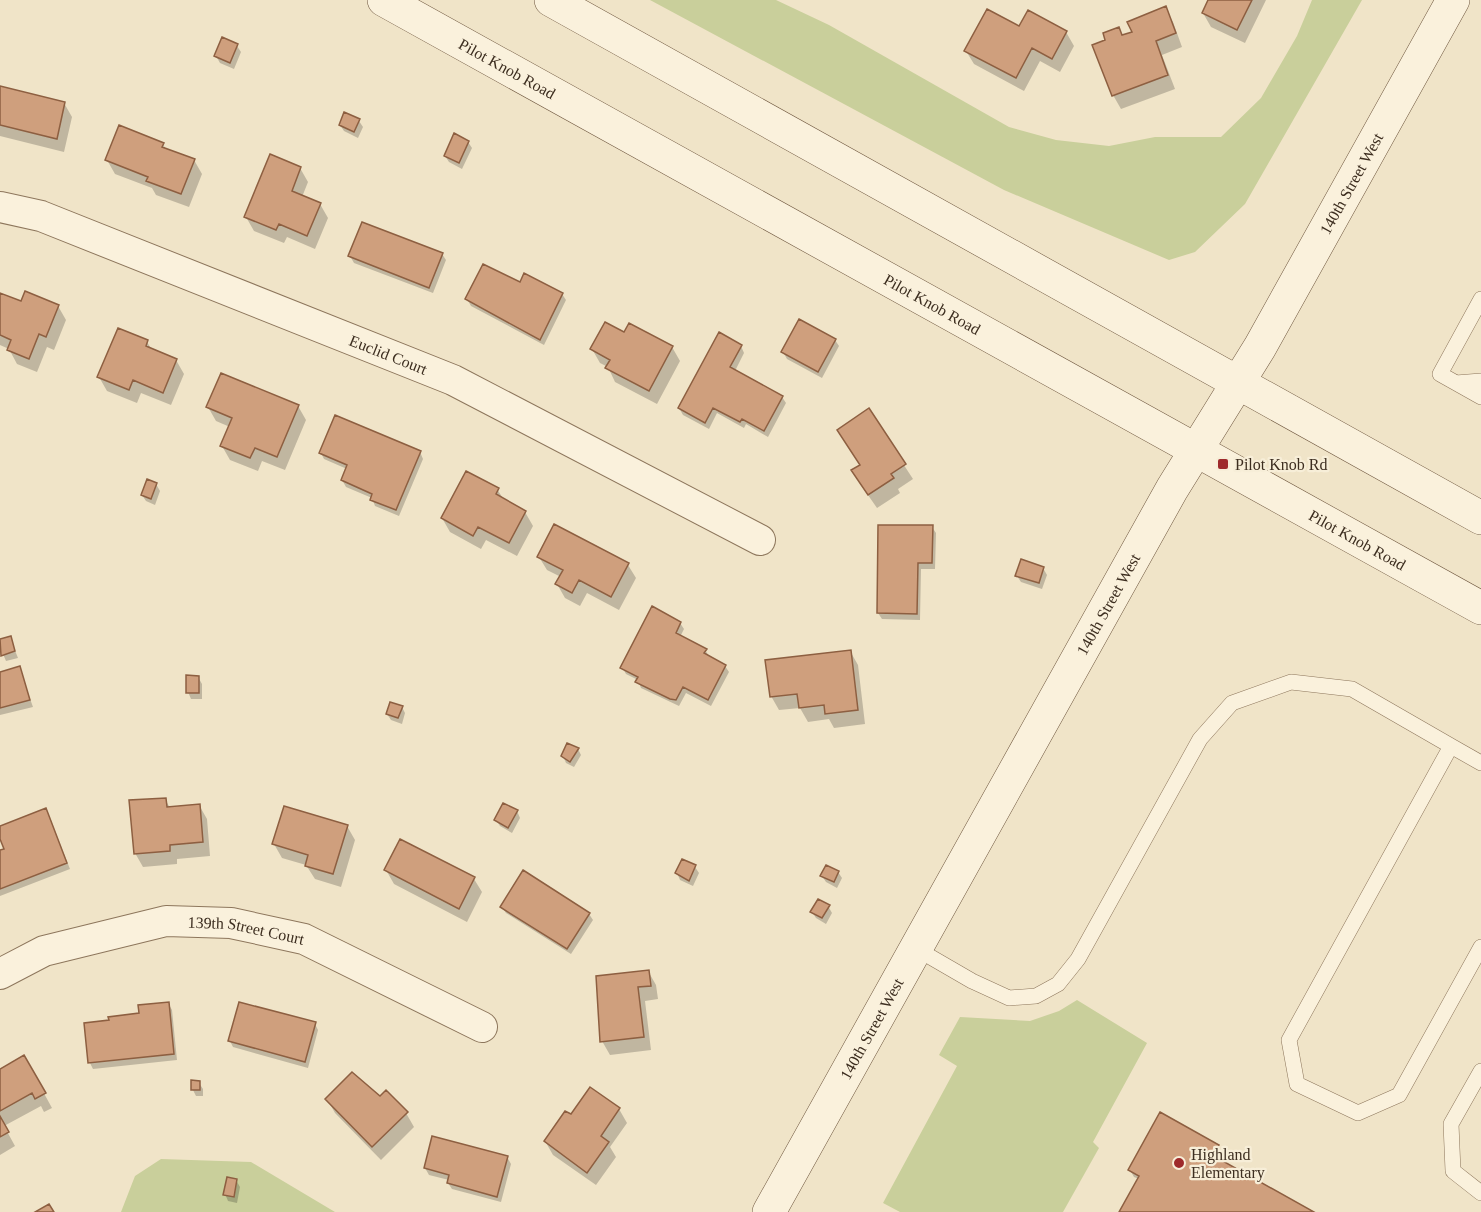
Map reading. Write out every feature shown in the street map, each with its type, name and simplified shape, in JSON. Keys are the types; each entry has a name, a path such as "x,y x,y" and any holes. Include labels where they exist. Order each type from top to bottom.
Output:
{"main road":[{"name":"Pilot Knob Road","path":"384,0 1481,608"},
{"path":"551,0 1481,518"},
{"name":"140th Street West","path":"769,1212 1166,500 1238,383 1453,0"}],"street":[{"name":"Euclid Court","path":"0,207 41,216 453,380 760,540"},
{"name":"139th Street Court","path":"0,974 44,951 166,921 231,923 304,939 482,1027"}],"lane":[{"path":"1481,299 1440,374 1481,398"},
{"path":"1456,383 1481,381"},
{"path":"915,948 972,981 1009,998 1036,996 1058,984 1078,959 1200,739 1232,703 1291,682 1352,689 1481,763"},
{"path":"1451,746 1289,1040 1297,1084 1358,1113 1399,1095 1481,947"},
{"path":"1481,1071 1451,1124 1453,1171 1481,1194"}],"green space":[{"path":"650,0 776,0 829,25 1009,127 1056,140 1109,146 1155,137 1221,137 1261,98 1297,36 1312,0 1362,0 1245,204 1195,252 1169,260 1004,190"},
{"path":"1077,1000 1147,1043 1093,1142 1099,1148 1063,1212 900,1212 883,1203 957,1066 939,1055 960,1017 1030,1021 1059,1011"},
{"path":"161,1159 251,1162 335,1212 121,1212 135,1176"}],"building":[{"path":"1208,0 1252,0 1237,30 1202,13"},
{"path":"1166,6 1176,33 1156,41 1168,75 1112,96 1092,45 1105,40 1103,33 1119,27 1122,35 1132,32 1127,22"},
{"path":"987,9 1019,26 1028,10 1067,31 1052,59 1032,48 1016,78 964,51"},
{"path":"222,37 238,44 230,63 214,56"},
{"path":"0,86 65,102 57,139 0,125"},
{"path":"344,112 360,119 354,132 339,125"},
{"path":"119,125 164,143 162,147 195,159 181,194 146,181 148,177 105,160"},
{"path":"454,133 469,141 459,163 444,156"},
{"path":"270,154 301,167 292,191 321,203 307,236 279,224 276,230 244,217"},
{"path":"362,222 443,253 429,288 348,256"},
{"path":"483,264 520,282 524,273 563,293 540,340 465,299"},
{"path":"25,291 59,305 46,337 39,334 29,359 7,350 11,340 0,335 0,293 21,301"},
{"path":"799,319 836,339 818,372 781,352"},
{"path":"605,322 624,332 629,323 673,346 649,391 605,368 610,360 590,349"},
{"path":"118,328 148,340 146,346 177,359 163,393 133,380 129,390 97,377"},
{"path":"719,332 742,345 730,367 783,396 764,431 742,419 740,422 713,408 705,423 678,408"},
{"path":"221,373 299,405 277,457 255,448 250,458 220,446 232,418 206,407"},
{"path":"869,408 906,464 891,474 894,478 868,495 851,470 860,465 837,430"},
{"path":"335,415 421,451 396,510 370,500 372,494 341,480 347,465 319,453"},
{"path":"466,471 499,488 496,494 526,511 509,543 478,527 473,536 441,518"},
{"path":"147,479 157,483 151,499 141,495"},
{"path":"554,524 629,563 611,597 579,580 572,593 555,584 563,570 537,557"},
{"path":"878,525 933,525 932,563 918,563 917,614 877,613"},
{"path":"1021,559 1044,567 1039,583 1015,576"},
{"path":"652,606 681,622 676,633 707,649 704,653 726,665 708,700 683,687 676,700 670,699 635,682 638,677 620,668"},
{"path":"11,636 15,651 1,656 0,639"},
{"path":"851,650 858,710 825,714 824,705 799,708 797,694 770,697 765,660"},
{"path":"20,666 30,700 0,708 0,672"},
{"path":"186,675 199,676 199,693 186,693"},
{"path":"390,702 403,706 398,718 386,714"},
{"path":"567,743 579,748 570,762 561,756"},
{"path":"166,798 167,807 200,804 203,842 170,845 170,851 134,854 129,800"},
{"path":"503,803 518,810 508,828 494,820"},
{"path":"284,806 348,825 333,874 305,866 308,855 272,844"},
{"path":"46,808 67,863 0,889 0,850 4,849 0,839 0,826"},
{"path":"400,839 475,877 459,909 384,870"},
{"path":"682,859 696,865 689,881 675,873"},
{"path":"826,865 839,871 834,882 820,876"},
{"path":"523,870 590,913 567,949 500,907"},
{"path":"818,899 830,905 822,918 810,912"},
{"path":"649,970 651,986 638,987 644,1037 600,1042 596,976"},
{"path":"169,1002 174,1054 88,1063 84,1023 139,1013 138,1005"},
{"path":"239,1002 316,1022 305,1062 228,1041"},
{"path":"24,1055 46,1093 35,1099 32,1093 0,1111 0,1069"},
{"path":"352,1072 380,1096 386,1090 408,1112 372,1147 325,1099"},
{"path":"191,1080 200,1081 200,1090 191,1090"},
{"path":"590,1087 620,1108 601,1136 609,1142 587,1173 544,1141 565,1111 571,1114"},
{"name":"Highland Elementary","path":"1160,1112 1219,1145 1212,1155 1314,1212 1119,1212 1139,1176 1128,1170"},
{"path":"0,1116 9,1132 0,1137"},
{"path":"432,1136 508,1156 497,1197 447,1183 449,1175 424,1168"},
{"path":"227,1177 237,1179 234,1197 223,1195"},
{"path":"49,1204 54,1212 35,1212"}],"place":[{"name":"Pilot Knob Rd","path":"1223,464"},
{"name":"Highland Elementary","path":"1179,1163"}]}
